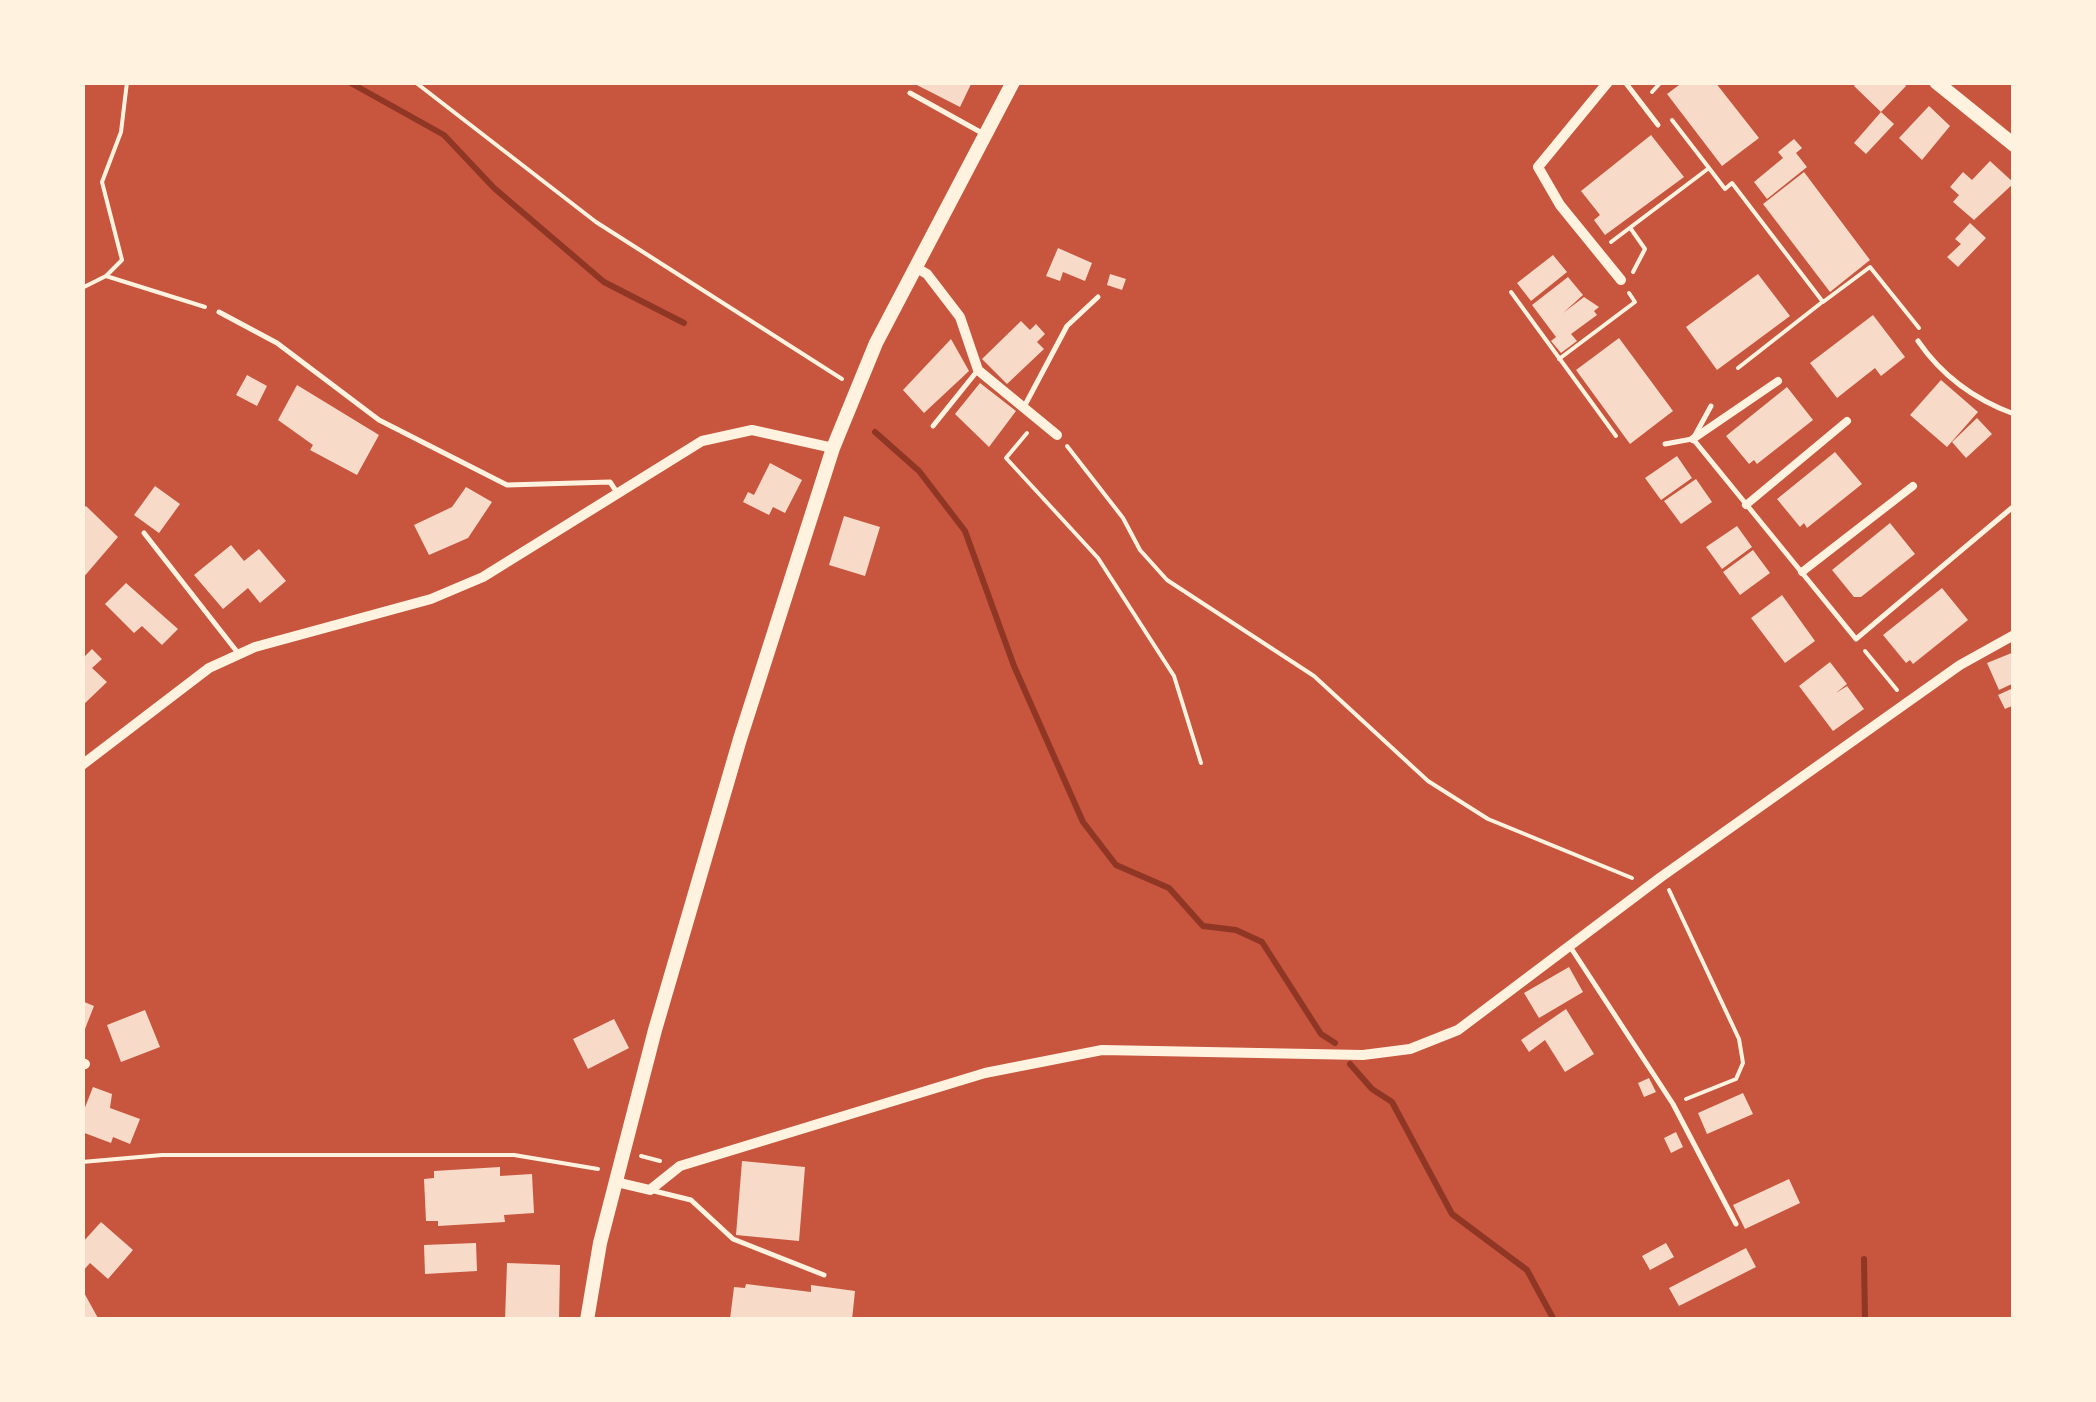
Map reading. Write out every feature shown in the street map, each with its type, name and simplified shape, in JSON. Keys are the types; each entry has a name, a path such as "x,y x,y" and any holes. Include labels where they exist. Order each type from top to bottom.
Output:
{"street":[{"path":"587,1320 616,1182 740,739 833,448 856,386 1013,82"},
{"path":"1608,82 1538,167 1540,177 1621,280"},
{"path":"1936,82 2014,145"},
{"path":"915,268 927,274 960,317 978,370 1058,435"},
{"path":"1693,439 1778,380"},
{"path":"1746,505 1847,422"},
{"path":"82,764 178,687 238,654 431,599 483,578 677,454 724,433 778,433 833,448"},
{"path":"1802,572 1912,486"},
{"path":"616,1182 650,1190 680,1166 901,1096 985,1072 1102,1050 1363,1054 1410,1049 1458,1030 1656,880 1908,702 2014,636"}],"lane":[{"path":"1625,82 1658,125"},
{"path":"910,94 985,134"},
{"path":"1023,408 1067,326 1098,298"},
{"path":"219,312 277,343 379,420 506,485 610,482 617,492"},
{"path":"1918,341 1934,364 1965,391 2014,414"},
{"path":"933,426 978,370"},
{"path":"1693,439 1711,406"},
{"path":"1665,444 1693,439"},
{"path":"1693,439 1856,640 2014,506"},
{"path":"144,533 238,654"},
{"path":"1570,946 1673,1104 1736,1224"},
{"path":"650,1190 691,1200 734,1240 824,1275"}],"path":[{"path":"82,288 106,276 122,260 102,182 121,132 128,82"},
{"path":"416,82 596,222 825,372 856,386"},
{"path":"1661,82 1652,93 1725,190 1732,183 1823,302"},
{"path":"1599,250 1709,168"},
{"path":"1560,359 1634,302 1621,280 1635,271 1644,248 1630,228"},
{"path":"1738,368 1870,267 1920,328 1918,341"},
{"path":"106,276 219,312"},
{"path":"1511,292 1616,436"},
{"path":"1038,418 1006,458 1098,558 1174,676 1201,763"},
{"path":"1058,435 1167,580 1314,676 1428,781 1488,819 1553,849 1656,880 1740,1040 1743,1063 1736,1079 1673,1104"},
{"path":"1856,640 1908,702"},
{"path":"82,1162 162,1155 514,1156 598,1170"}],"building":[{"path":"911,82 972,82 960,107"},
{"path":"1683,82 1715,82 1759,138 1722,166 1667,94"},
{"path":"1857,82 1903,82 1906,86 1881,112 1854,86"},
{"path":"1929,106 1950,126 1922,160 1899,138"},
{"path":"1881,112 1894,124 1866,154 1854,143"},
{"path":"1651,135 1684,177 1605,235 1594,220 1600,215 1581,191"},
{"path":"1794,139 1802,148 1796,153 1807,167 1767,199 1754,182 1783,158 1778,152"},
{"path":"1990,161 2014,183 1974,220 1953,202 1959,195 1950,187 1963,172 1972,180"},
{"path":"1804,172 1870,260 1830,292 1763,204"},
{"path":"1970,223 1986,238 1958,267 1947,257 1961,244 1955,239"},
{"path":"1058,248 1092,263 1085,281 1063,272 1060,281 1046,276"},
{"path":"1553,255 1567,272 1531,301 1517,283"},
{"path":"1110,274 1126,279 1122,290 1107,285"},
{"path":"1758,274 1790,316 1717,370 1686,327"},
{"path":"1568,277 1583,295 1563,313 1584,297 1599,307 1594,311 1597,315 1571,334 1577,341 1561,353 1551,341 1556,337 1532,305"},
{"path":"1873,315 1905,357 1881,376 1875,368 1837,398 1810,363"},
{"path":"1021,321 1030,330 1036,324 1045,334 1037,342 1044,349 1007,384 982,359"},
{"path":"1619,338 1673,411 1630,444 1576,370"},
{"path":"951,339 969,371 924,413 903,390"},
{"path":"247,375 267,386 257,406 236,395"},
{"path":"1941,380 1978,412 1947,447 1910,415"},
{"path":"980,383 1016,411 989,447 955,414"},
{"path":"297,385 379,435 357,475 310,450 313,445 278,420"},
{"path":"1787,387 1813,420 1757,464 1754,460 1749,464 1726,436"},
{"path":"1977,418 1992,434 1966,458 1952,442"},
{"path":"1835,452 1862,484 1807,528 1804,523 1800,527 1777,499"},
{"path":"1677,456 1692,478 1661,500 1645,478"},
{"path":"770,463 802,480 785,513 773,507 769,515 743,502 748,492 754,495"},
{"path":"1696,479 1712,502 1681,524 1664,501"},
{"path":"155,486 180,504 159,533 134,515"},
{"path":"466,487 492,502 468,538 429,555 414,525 452,507"},
{"path":"86,506 118,537 82,579 82,510"},
{"path":"844,516 880,527 865,576 829,565"},
{"path":"1890,523 1915,554 1861,597 1854,597 1832,570"},
{"path":"1737,526 1752,547 1722,569 1706,547"},
{"path":"231,545 244,561 259,549 286,581 260,603 248,588 223,609 194,575"},
{"path":"1753,550 1770,573 1740,595 1723,572"},
{"path":"126,583 178,629 162,645 142,626 134,633 105,604"},
{"path":"1942,588 1968,620 1913,664 1910,660 1906,663 1883,635"},
{"path":"1782,595 1815,641 1785,663 1751,618"},
{"path":"92,649 102,659 92,668 107,682 82,706 82,659"},
{"path":"2014,652 2014,683 1999,690 1987,663"},
{"path":"1830,662 1847,684 1836,693 1847,686 1864,709 1833,731 1799,686"},
{"path":"2011,689 2014,705 2005,709 1998,695"},
{"path":"1569,967 1583,992 1539,1018 1524,993"},
{"path":"82,1001 94,1006 83,1034 82,1033"},
{"path":"1566,1009 1594,1054 1565,1072 1545,1040 1529,1052 1521,1040"},
{"path":"145,1010 160,1047 121,1062 107,1025"},
{"path":"614,1019 629,1048 588,1069 573,1039"},
{"path":"1649,1078 1656,1092 1644,1097 1638,1083"},
{"path":"93,1087 112,1094 110,1108 140,1119 130,1144 113,1137 111,1143 82,1132 82,1115"},
{"path":"1743,1093 1753,1114 1707,1134 1698,1113"},
{"path":"1676,1132 1683,1147 1671,1153 1664,1138"},
{"path":"742,1161 805,1167 799,1241 736,1235"},
{"path":"500,1167 500,1176 532,1174 534,1213 504,1215 505,1222 438,1226 438,1221 426,1221 424,1179 434,1178 434,1171"},
{"path":"1789,1179 1800,1203 1745,1229 1733,1205"},
{"path":"101,1222 133,1250 108,1279 90,1263 82,1272 82,1243"},
{"path":"476,1243 477,1271 425,1274 424,1245"},
{"path":"1666,1243 1674,1257 1650,1270 1642,1256"},
{"path":"1746,1248 1756,1267 1679,1306 1669,1288"},
{"path":"507,1263 560,1265 559,1320 505,1320"},
{"path":"746,1284 811,1292 811,1285 855,1291 852,1320 730,1319 734,1287 745,1288"},
{"path":"82,1289 99,1320 82,1320"}],"waterway":[{"path":"349,82 444,135 494,188 604,282 684,323"},
{"path":"875,432 919,471 965,531 1014,666 1083,822 1116,865 1169,888 1203,926 1236,930 1262,942 1321,1034 1335,1043"},
{"path":"1350,1064 1372,1089 1392,1102 1452,1214 1527,1270 1554,1320"},
{"path":"1864,1259 1865,1320"}]}
